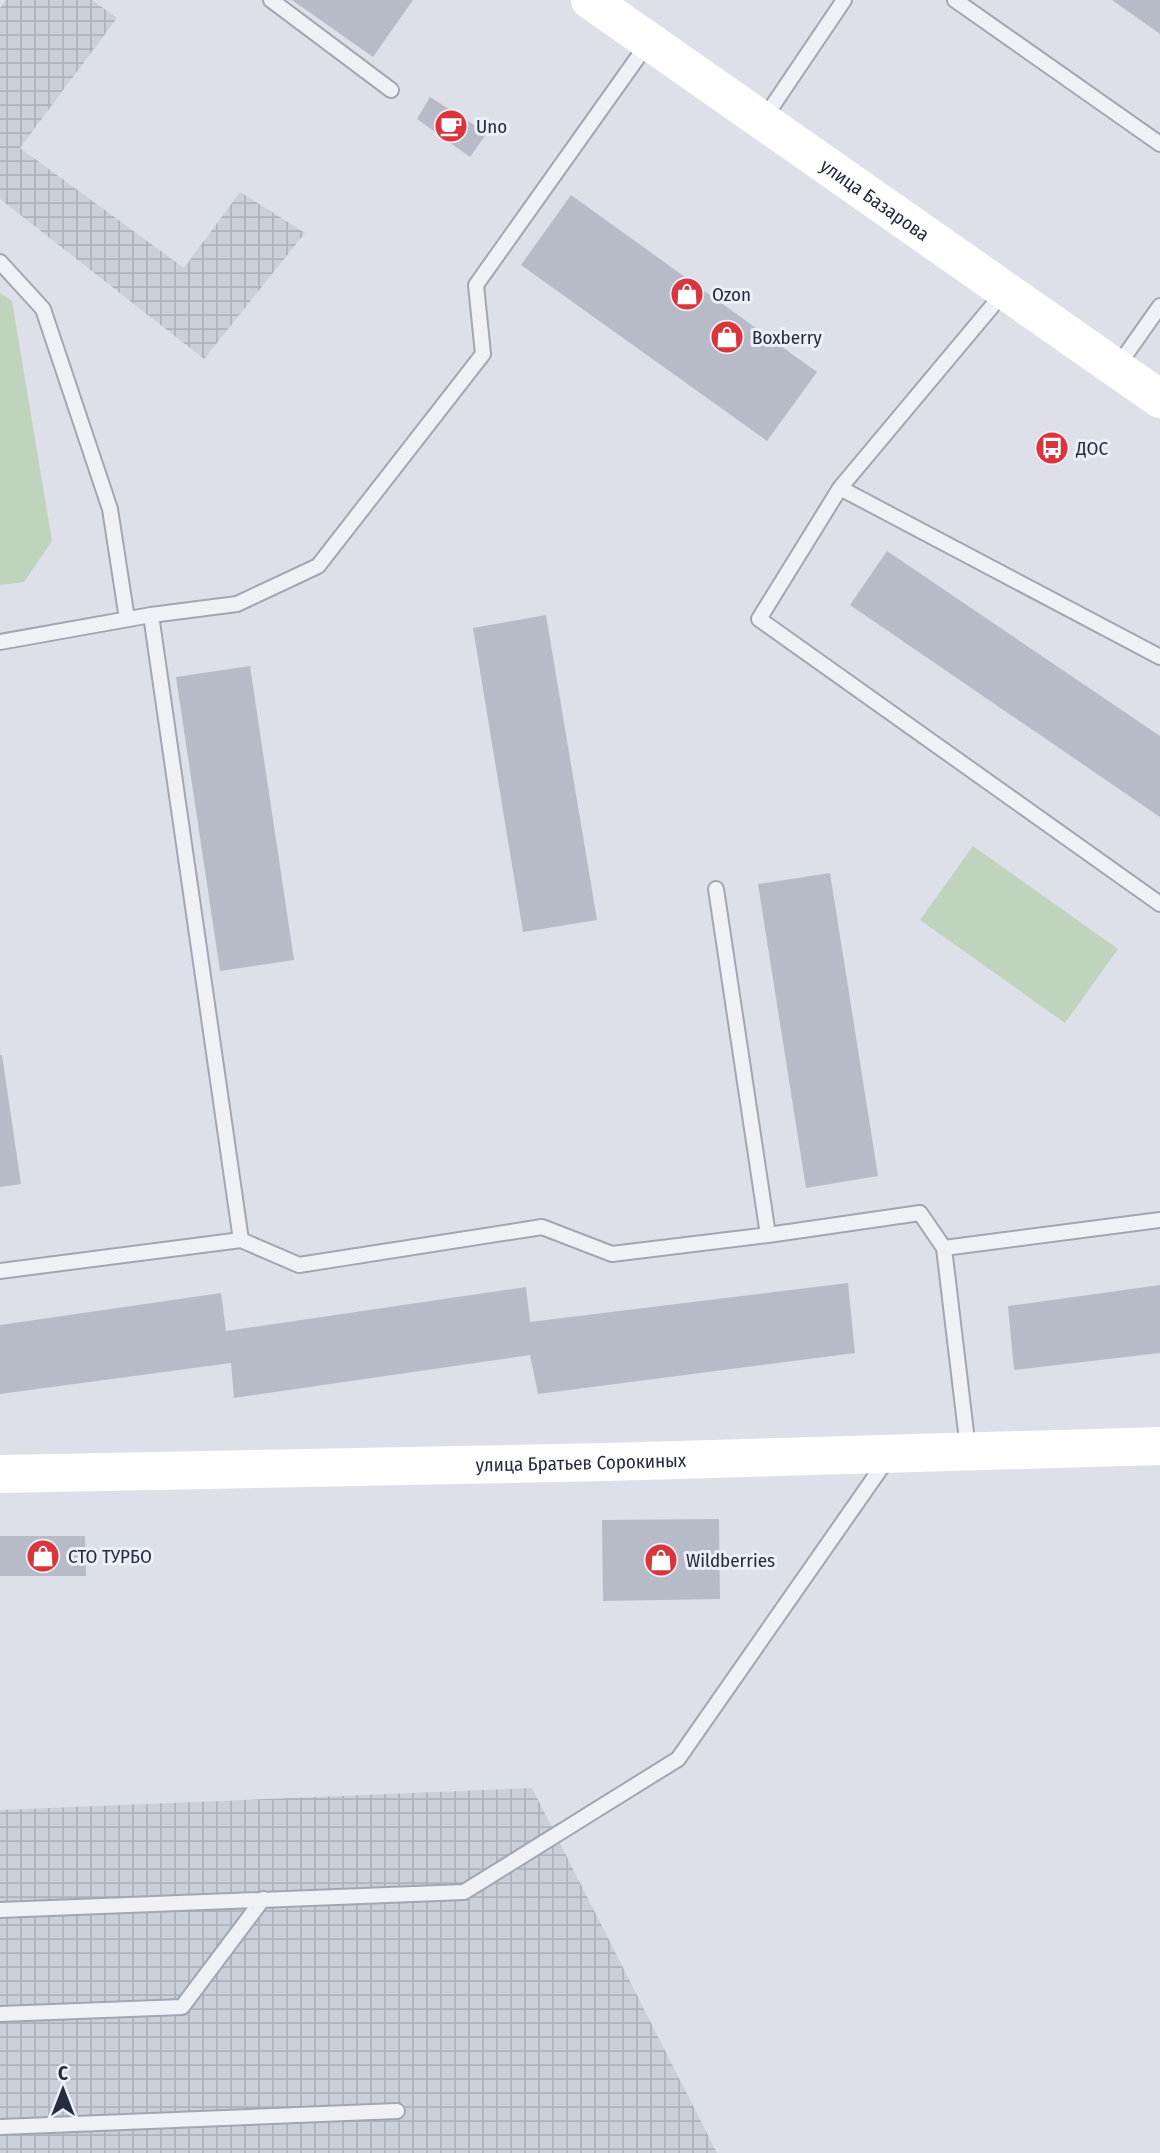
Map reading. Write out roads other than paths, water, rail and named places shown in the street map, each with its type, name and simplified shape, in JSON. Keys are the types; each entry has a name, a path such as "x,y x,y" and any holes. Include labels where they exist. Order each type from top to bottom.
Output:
{"street":[{"name":"улица Базарова","path":"590,0 1160,399"},
{"name":"улица Братьев Сорокиных","path":"0,1474 607,1462 1160,1446"}],"lane":[{"path":"271,0 391,90"},
{"path":"762,121 844,0"},
{"path":"955,0 1160,144"},
{"path":"0,642 150,615 237,604 318,566 483,354 476,285 649,41"},
{"path":"0,262 43,309 110,509 127,619"},
{"path":"1005,291 840,488 759,619 1160,904"},
{"path":"1116,368 1160,306"},
{"path":"840,488 1160,657"},
{"path":"150,615 242,1240"},
{"path":"716,889 768,1235"},
{"path":"0,1270 242,1240 299,1265 542,1227 612,1254 920,1213 944,1248 968,1450"},
{"path":"944,1248 1160,1220"},
{"path":"0,1910 464,1892 678,1759 892,1453"},
{"path":"0,2014 182,2007 263,1899"},
{"path":"0,2127 397,2111"}],"place":[{"name":"Uno","path":"451,126"},
{"name":"Ozon","path":"687,294"},
{"name":"Boxberry","path":"727,337"},
{"name":"ДОС","path":"1052,448"},
{"name":"СТО ТУРБО","path":"43,1556"},
{"name":"Wildberries","path":"661,1560"}]}
